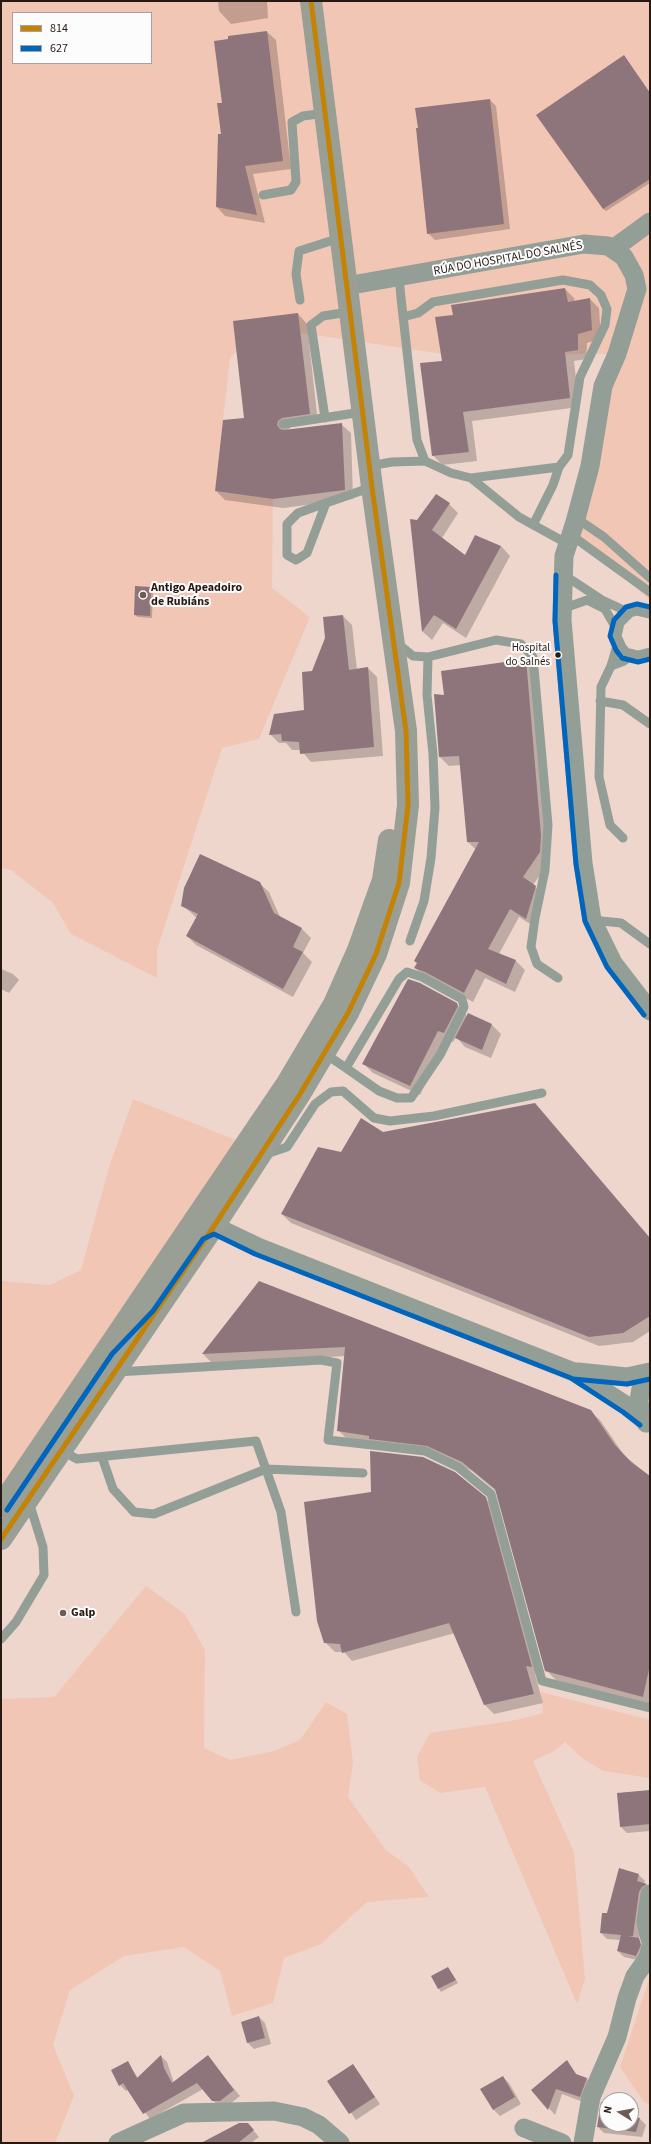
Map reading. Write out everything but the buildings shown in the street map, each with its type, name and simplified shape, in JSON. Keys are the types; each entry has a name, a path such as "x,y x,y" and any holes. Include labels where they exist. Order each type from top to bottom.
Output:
{"main road":[{"path":"1,1539 60,1450 214,1226 324,1053 348,1013 376,954 399,883 408,805 406,731 391,636 349,312 312,1"},
{"path":"1,1506 286,1085 334,1004 358,950 383,880 395,805 397,732 391,636"}],"street":[{"path":"650,222 613,249 624,257 642,276 617,354 603,386 590,466 564,556 562,609 583,863 592,920 613,962 650,1011"},
{"name":"RÚA DO HOSPITAL DO SALNÉS","path":"346,286 584,244 608,246 613,249"},
{"path":"214,1226 214,1208 294,1090 334,1004"},
{"path":"107,1350 148,1307 198,1233 214,1226 258,1247 574,1372 627,1406 647,1425"},
{"path":"574,1372 628,1377 650,1373"},
{"path":"647,1425 639,1400 642,1389 650,1373"},
{"path":"650,1894 646,1922 650,1939"},
{"path":"583,2143 591,2097 617,2037 627,1998 635,1976 648,1958 650,1950"},
{"path":"118,2143 184,2113 274,2111 303,2117 319,2125 340,2143"},
{"path":"524,2128 562,2143"}],"lane":[{"path":"263,195 291,190 296,182 292,122 303,116 326,113"},
{"path":"300,300 296,274 299,251 340,238"},
{"path":"399,277 417,440 425,461"},
{"path":"403,317 418,314 433,302 563,280 590,285 601,295 607,309 605,325 580,377 568,455 559,467 553,485 534,525"},
{"path":"325,418 310,325 323,316 349,312"},
{"path":"283,424 362,412"},
{"path":"369,466 392,462 425,461 451,473 471,478 559,467"},
{"path":"471,478 519,517 534,525 604,537 650,578"},
{"path":"326,503 307,553 296,560 287,555 287,524 298,513 326,503 372,487"},
{"path":"572,532 650,592"},
{"path":"563,575 602,600 630,613"},
{"path":"562,609 588,600 605,609 617,630 618,642 611,666 601,687 599,777 610,825 623,838"},
{"path":"617,630 620,623 630,613 637,611 650,614"},
{"path":"391,636 401,648 413,656 428,657 496,640 522,644 533,657 548,825 545,870 531,948 537,964 558,978"},
{"path":"618,642 626,652 632,655"},
{"path":"611,666 624,661 632,655 649,653"},
{"path":"410,941 424,901 432,851 435,808 433,754 427,695 428,657"},
{"path":"600,701 623,705 650,724"},
{"path":"592,920 621,924 650,944"},
{"path":"324,1053 379,1091 397,1098 412,1098 440,1055 464,1007 462,999 422,977 407,972 399,979 346,1068"},
{"path":"263,1151 272,1152 287,1147 315,1104 331,1092 343,1091 374,1118 390,1121 434,1116 542,1093"},
{"path":"114,1373 320,1360 337,1363 328,1440 425,1451 458,1467 491,1494 542,1681 650,1708"},
{"path":"60,1450 77,1459 256,1441 281,1512 296,1612"},
{"path":"102,1457 113,1489 134,1512 154,1514 266,1469 363,1474"},
{"path":"1,1639 16,1622 44,1574 43,1547 28,1498"}],"shaded area":[{"path":"1,1 650,1 650,600 585,545 579,544 617,354 443,354 261,327 230,358 215,491 273,499 272,588 310,617 259,739 222,748 157,950 157,978 71,934 53,903 11,870 1,868"},
{"path":"133,1099 263,1151 1,1538 1,1281 50,1285 81,1270 109,1167"},
{"path":"146,1586 185,1614 205,1650 204,1748 230,1760 274,1751 300,1740 326,1702 347,1714 353,1762 348,1797 386,1850 409,1867 429,1897 367,1902 321,1944 284,1958 273,2003 232,2016 220,1971 184,1947 124,1956 70,1990 53,2045 74,2096 55,2143 1,2143 1,1699 54,1697"},
{"path":"541,1692 650,1720 650,1778 603,1771 582,1758 565,1742 554,1751 533,1761 574,1852 585,1979 577,2004 485,1787 440,1793 420,1780 417,1757 430,1733 516,1720 543,1713"},
{"path":"650,1976 650,2105 644,2102 639,2095 639,2092 637,2092 620,2067"}],"transit line":[{"name":"814","path":"1,1539 214,1226 300,1094 348,1013 376,954 399,883 408,805 406,731 372,487 311,1"},
{"name":"627","path":"556,575 555,621 576,864 585,921 607,967 644,1015"},
{"name":"627","path":"650,607 637,604 626,607 614,620 610,636 616,650 622,658 638,662 650,659"},
{"name":"627","path":"7,1510 112,1354 153,1311 203,1239 214,1234 255,1254 571,1378 640,1425"},
{"name":"627","path":"573,1379 627,1384 650,1379"}],"place":[{"name":"Antigo Apeadoiro de Rubiáns","path":"143,595"},
{"name":"Hospital do Salnés","path":"558,655"},
{"name":"Galp","path":"63,1613"}]}
